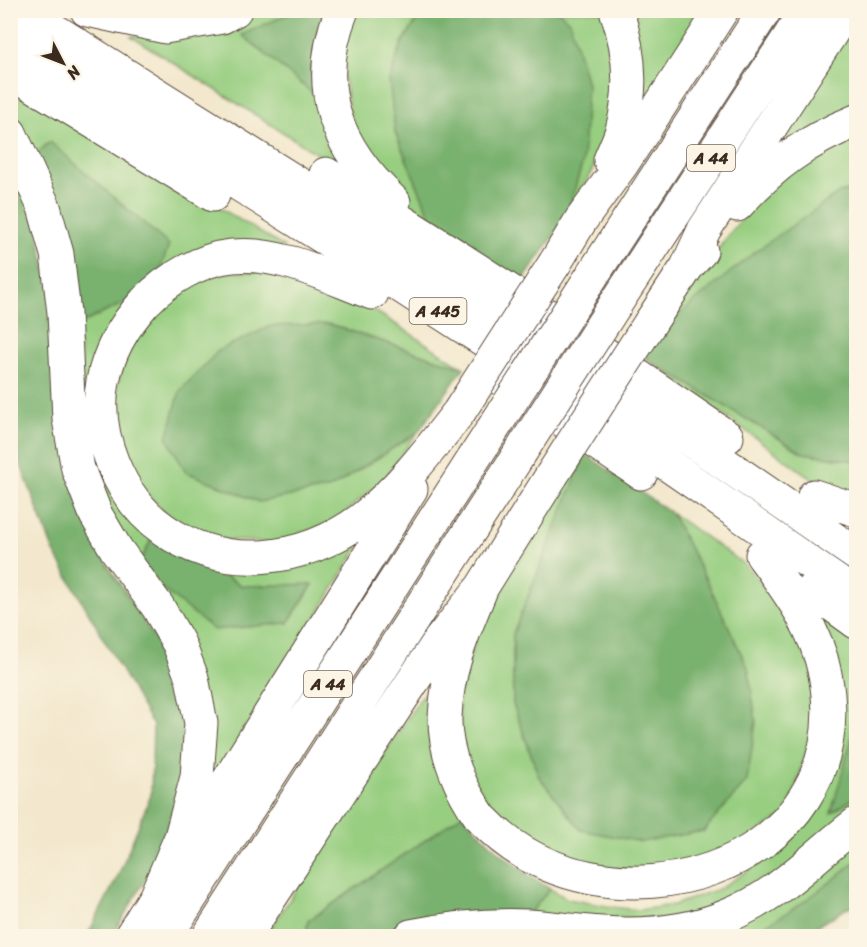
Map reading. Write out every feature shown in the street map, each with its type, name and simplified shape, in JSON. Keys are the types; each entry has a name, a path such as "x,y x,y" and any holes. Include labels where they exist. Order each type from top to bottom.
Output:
{"highway":[{"name":"A 445","path":"22,10 399,247 564,354 856,554"},
{"path":"61,10 442,245 587,340 856,527"},
{"path":"87,10 165,27 222,17 235,10"},
{"path":"342,10 329,50 329,95 338,124 369,177 442,245"},
{"path":"581,220 622,130 629,77 628,57 624,34 616,10"},
{"path":"132,936 581,220 622,164 722,10"},
{"name":"A 44","path":"166,936 765,10"},
{"name":"A 44","path":"208,936 807,10"},
{"path":"687,267 704,230 846,10"},
{"name":"A 445","path":"10,41 382,274 556,387 856,595"},
{"path":"10,71 372,293 762,555 856,622"},
{"path":"245,936 440,640 482,587 687,267 737,205 783,160 821,136 856,122"},
{"path":"10,133 44,207 57,254 64,314 69,419 78,470 96,515 116,549 158,607 178,644 192,678 197,700 201,723 197,777 181,837 155,898"},
{"path":"372,293 279,259 232,256 210,261 188,270 153,294 127,323 117,340 103,381 103,420 106,441 120,479 130,496 163,529 203,549 244,558 291,553 311,547 362,519 408,475 459,412"},
{"path":"814,496 856,510"},
{"path":"482,587 453,662 445,720 453,764 472,806 490,830 507,847 546,877 566,886 610,898 634,900 656,898 679,895 720,880 764,852 798,811 811,789 821,764 826,739 828,694 819,653 804,615 762,555"},
{"path":"411,936 477,926 529,926 602,933 645,934 681,930 727,916 767,897 804,869 856,824"}],"green space":[{"path":"254,11 294,11 243,35 321,100 355,178 131,36 224,26"},
{"path":"294,11 332,11 321,100 242,35"},
{"path":"353,11 423,11 402,43 395,132 434,225 391,191 355,143 339,50"},
{"path":"423,11 558,11 570,22 587,84 583,161 566,218 522,282 434,225 395,132 389,80 402,43"},
{"path":"558,11 602,11 616,57 611,117 596,163 566,218"},
{"path":"629,11 709,11 638,121"},
{"path":"856,15 855,112 769,155"},
{"path":"10,79 284,247 157,281 49,142 36,154 11,112"},
{"path":"856,138 856,189 839,194 666,325 724,241 775,184 801,164"},
{"path":"50,142 169,245 156,281 139,296 78,325 36,154"},
{"path":"10,162 34,211 104,559 164,653 178,687 187,727 186,776 151,870 112,936 87,936 119,874 151,795 153,726 53,550 18,457 10,402"},
{"path":"856,189 856,461 803,453 645,358 666,325 756,251 839,193"},
{"path":"281,270 361,302 464,368 329,324 167,438 186,472 259,502 331,488 418,432 384,479 335,521 275,543 214,539 165,513 146,493 125,460 115,410 119,378 128,351 144,324 167,300 195,283 220,273"},
{"path":"139,296 97,382 154,534 140,562 125,541 89,467 78,325"},
{"path":"329,324 464,368 418,432 331,488 259,502 186,472 167,438 180,391 219,350 271,326"},
{"path":"645,358 803,453 856,461 856,500 826,489"},
{"path":"585,454 513,634 513,704 539,777 710,587 671,513 745,565 797,621 821,701 788,813 673,887 514,839 464,768 458,696 477,634 501,586"},
{"path":"585,454 671,513 710,587 748,668 756,721 747,781 704,831 641,842 581,830 539,777 513,704 513,634"},
{"path":"375,519 210,795 160,587 288,623 313,585 242,586 180,548 217,562"},
{"path":"154,534 242,586 313,584 288,623 214,630 160,587 140,562"},
{"path":"813,614 856,631 856,723 832,812 856,797 856,813 762,889 679,920 528,915 550,889 568,899 612,907 639,910 674,905 721,888 764,860 783,841 815,796"},
{"path":"438,671 463,814 308,921 306,936 266,936"},
{"path":"856,723 856,797 831,813"},
{"path":"463,814 503,855 550,889 528,915 415,927 379,936 306,936 308,921"},
{"path":"856,839 856,861 803,904 773,924 737,937 692,936"},
{"path":"856,861 856,903 800,936 742,936 802,903"}]}
